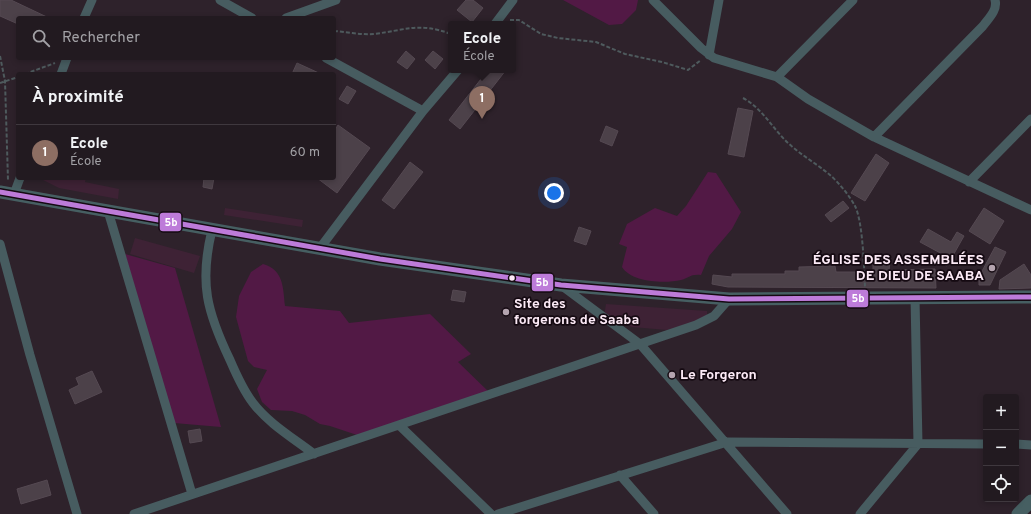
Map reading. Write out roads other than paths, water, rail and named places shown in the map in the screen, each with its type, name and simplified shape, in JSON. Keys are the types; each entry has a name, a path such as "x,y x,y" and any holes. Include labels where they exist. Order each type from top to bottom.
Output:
{"street":[{"path":"85,16 92,0"},
{"path":"220,0 248,16"},
{"path":"292,16 336,0"},
{"path":"497,21 513,0"},
{"path":"653,0 709,55 720,60 778,77 808,99 874,137 1031,210"},
{"path":"709,55 719,0"},
{"path":"778,77 853,0"},
{"path":"874,137 983,26 994,11 997,4 995,0"},
{"path":"62,72 66,60"},
{"path":"330,60 423,111"},
{"path":"320,248 423,111 455,73"},
{"path":"969,182 1031,119"},
{"path":"18,180 8,193 380,259 560,285 729,299 1031,297"},
{"path":"108,211 192,494"},
{"path":"212,230 205,270 207,299 216,331 243,388 253,404 269,420 314,454"},
{"path":"0,244 30,355 77,514"},
{"path":"560,285 640,344 787,514"},
{"path":"860,514 918,444 915,298"},
{"path":"134,514 400,426 696,325 714,316 729,299"},
{"path":"400,426 491,514"},
{"path":"498,514 726,442 983,444"},
{"path":"1019,444 1031,445"},
{"path":"620,475 654,514"},
{"path":"1018,514 1031,501"}],"place":[{"name":"Ecole","path":"482,119"},
{"name":"ÉGLISE DES ASSEMBLÉES DE DIEU DE SAABA","path":"992,268"},
{"name":"Site des forgerons de Saaba","path":"506,312"},
{"name":"Le Forgeron","path":"672,375"}]}
